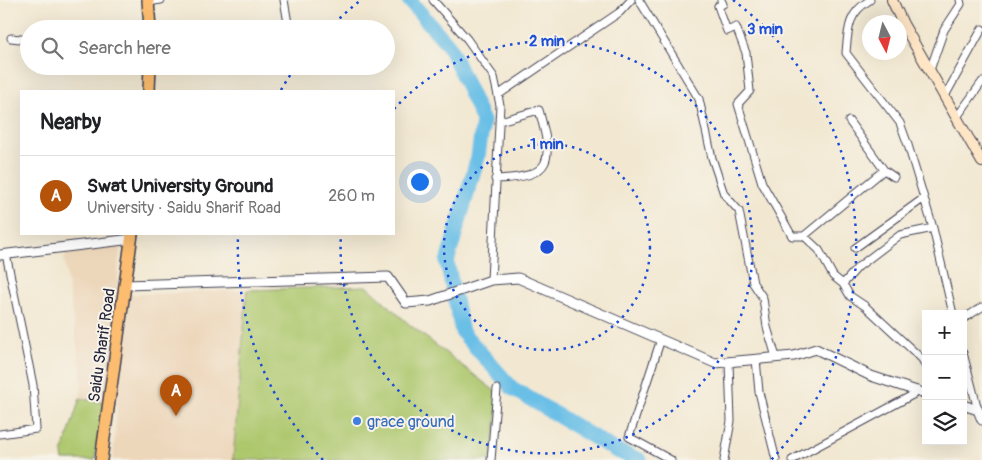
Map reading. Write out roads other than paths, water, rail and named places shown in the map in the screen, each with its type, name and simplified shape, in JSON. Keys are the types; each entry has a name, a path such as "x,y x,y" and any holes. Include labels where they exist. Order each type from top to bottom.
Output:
{"main road":[{"path":"892,0 982,162"},
{"path":"148,1 149,20"},
{"path":"150,75 150,90"},
{"name":"Saidu Sharif Road","path":"101,460 132,236"}],"street":[{"path":"148,1 161,0"},
{"path":"284,0 287,20"},
{"path":"433,0 467,39 494,77 498,94 500,121 495,178 491,280"},
{"path":"498,94 620,12 632,0"},
{"path":"639,0 700,99 710,151 724,194 739,211 753,283 763,298 767,327 776,357"},
{"path":"721,0 723,4 718,6 727,31 736,27 746,53 750,91 738,104 759,174 792,236 804,236 884,170"},
{"path":"870,0 857,8 848,30 846,53 900,123 933,228 952,310"},
{"path":"930,70 944,30 961,4 960,0"},
{"path":"944,96 982,29"},
{"path":"11,38 20,39"},
{"path":"957,117 982,82"},
{"path":"495,178 518,178 538,173 547,161 549,145 539,110 500,121"},
{"path":"849,120 884,170 894,178"},
{"path":"855,248 924,198"},
{"path":"843,284 858,267 900,235 933,228"},
{"path":"0,434 36,429 33,385 3,254 132,236"},
{"path":"804,236 818,250 833,276 843,284 850,296 865,306 922,359"},
{"path":"125,285 388,277 406,303 430,301 491,280 518,278 715,363 794,356 816,349 871,376 922,393"},
{"path":"967,316 982,307"},
{"path":"661,339 629,437 671,460"},
{"path":"964,355 982,420"},
{"path":"756,359 759,392 776,460"},
{"path":"724,460 731,421 729,362"},
{"path":"491,460 496,389"},
{"path":"792,460 922,393"},
{"path":"967,406 978,410"}],"waterway":[{"path":"409,0 449,46 483,121 478,157 447,262 462,332 512,388 615,450 640,460"}],"place":[{"name":"Swat University Ground","path":"176,416"},
{"name":"grace ground","path":"357,421"}]}
